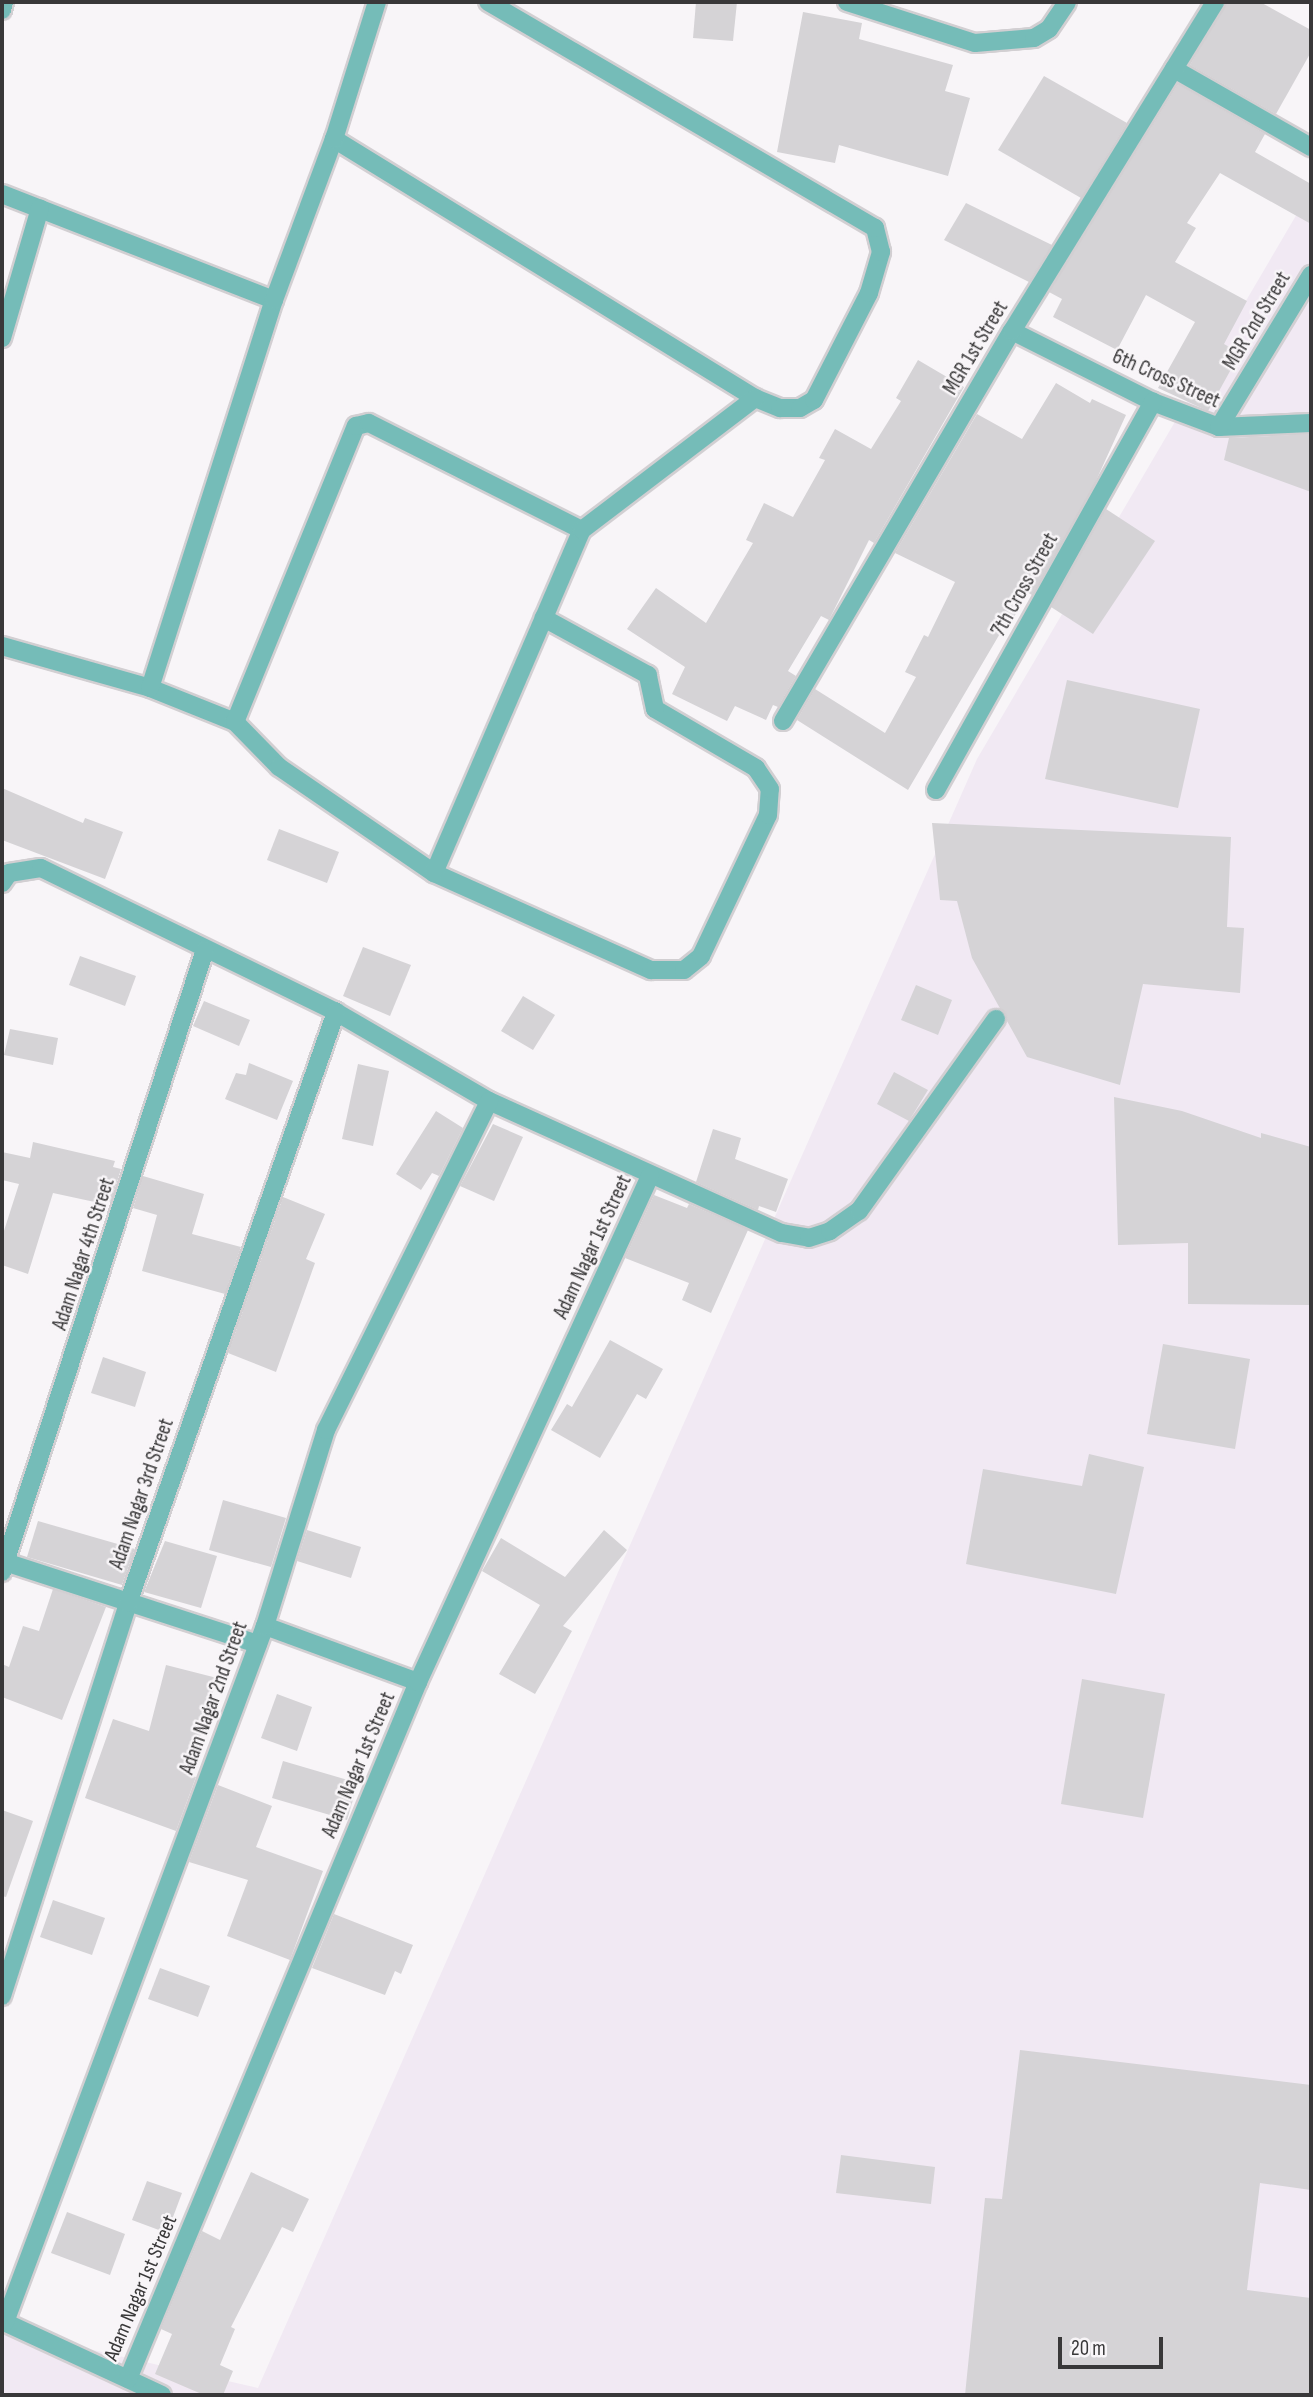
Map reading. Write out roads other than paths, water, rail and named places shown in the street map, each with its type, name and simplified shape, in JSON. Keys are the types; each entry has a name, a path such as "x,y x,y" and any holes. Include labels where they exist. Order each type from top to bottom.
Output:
{"street":[{"path":"2,10 4,2"},
{"path":"150,688 274,300 334,139 377,2"},
{"path":"334,139 755,398 780,408 800,408 814,400 869,293 881,252 875,228 488,2"},
{"path":"847,2 975,43 1034,38 1049,29 1067,2"},
{"name":"MGR 1st Street","path":"783,721 1012,331 1215,2"},
{"path":"1174,69 1311,147"},
{"path":"2,194 274,300"},
{"path":"2,338 40,208"},
{"name":"MGR 2nd Street","path":"1219,427 1311,275"},
{"name":"6th Cross Street","path":"1012,331 1153,402 1219,427 1311,423"},
{"path":"434,873 582,530 755,398"},
{"name":"7th Cross Street","path":"936,790 1153,402"},
{"path":"235,722 356,426 369,423 582,530"},
{"path":"2,646 150,688 235,722 279,768 434,873 651,970 684,970 701,956 768,815 770,789 756,768 655,709 648,675 544,618"},
{"path":"5,878 41,868 337,1012 489,1101 650,1176 782,1233 809,1238 830,1231 859,1211 996,1019"},
{"name":"Adam Nagar 4th Street","path":"3,1565 205,950"},
{"name":"Adam Nagar 3rd Street","path":"2,1996 128,1603 337,1012"},
{"name":"Adam Nagar 2nd Street","path":"3,2322 265,1626 326,1430 489,1101"},
{"name":"Adam Nagar 1st Street","path":"128,2379 418,1682 650,1176"},
{"path":"3,1565 258,1644"},
{"path":"265,1626 418,1682"},
{"path":"3,2322 162,2395"}]}
